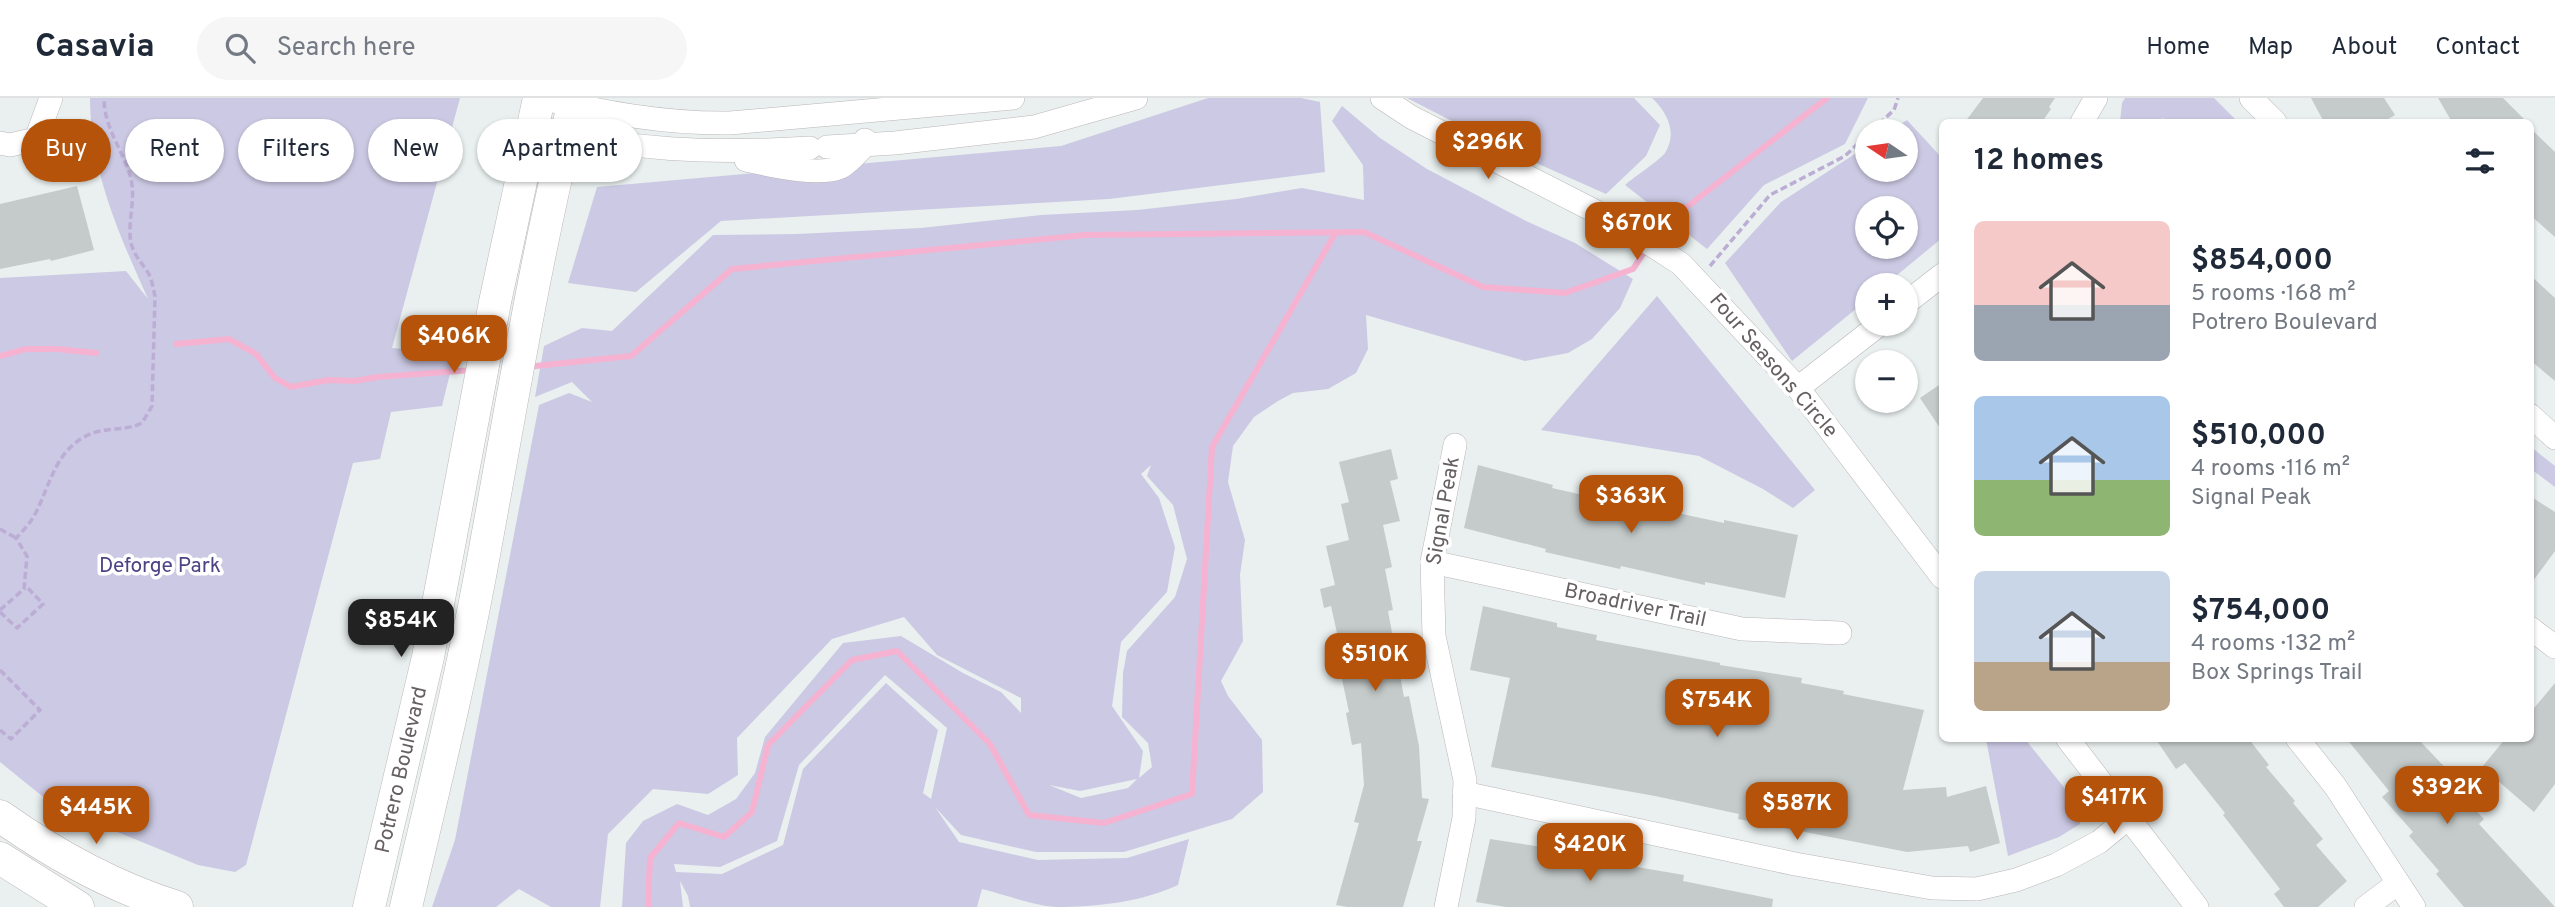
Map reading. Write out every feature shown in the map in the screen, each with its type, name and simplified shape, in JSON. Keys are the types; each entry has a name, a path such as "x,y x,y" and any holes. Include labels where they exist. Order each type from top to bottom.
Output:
{"street":[{"path":"0,143 10,145 36,139 51,98"},
{"path":"537,107 571,113 730,123 1013,98"},
{"path":"571,113 631,146 713,152 768,151 1034,127 1136,98"},
{"name":"Four Seasons Circle","path":"1382,98 1411,117 1616,222 1689,272 1797,388 1939,573"},
{"path":"2084,119 2096,98"},
{"path":"2251,98 2272,119"},
{"name":"Potrero Boulevard","path":"369,907 428,657 487,341 537,107"},
{"path":"862,111 866,144"},
{"name":"Potrero Boulevard","path":"406,907 455,702 510,415 522,338 571,113"},
{"path":"764,120 768,151"},
{"path":"713,152 780,168 816,170 841,167 866,144"},
{"path":"1918,294 1939,277"},
{"path":"1797,388 1864,336"},
{"path":"2534,419 2555,438"},
{"name":"Signal Peak","path":"1446,907 1464,818 1464,793 1460,750 1434,636 1432,562 1455,445"},
{"name":"Broadriver Trail","path":"1432,562 1742,629 1840,633"},
{"path":"2534,631 2555,647"},
{"path":"2070,742 2197,907"},
{"path":"2300,742 2335,786 2414,907"},
{"path":"1464,793 1795,864 1932,888 1977,889 2016,880 2056,865 2099,842 2128,818"},
{"path":"0,817 81,867 177,907"},
{"path":"0,858 78,907"},
{"path":"2366,907 2398,883"}],"path":[{"path":"16,538 38,510 53,468 71,446 85,436 102,430 136,426 147,416 152,406 155,296 152,280 139,263 131,241 134,206 132,181 110,130 104,98"},
{"path":"1884,119 1894,110 1898,98"},
{"path":"1689,272 1770,195 1845,156 1855,146"},
{"path":"0,529 16,538 27,556 24,585 0,611 17,628 43,604 24,585"},
{"path":"0,670 40,710 11,740 0,730"}],"green space":[{"name":"Deforge Park","path":"90,98 460,98 454,119 368,119 368,182 437,182 392,348 455,353 442,406 391,412 380,459 353,463 246,865 235,872 198,865 47,800 0,762 0,278 126,271 148,299 117,226 103,182 111,182 111,119 91,119"},
{"path":"1208,98 1301,98 1320,102 1325,172 1109,199 721,221 636,292 568,283 597,187 1061,146"},
{"path":"1407,98 1634,98 1660,125 1646,156 1606,194 1514,153"},
{"path":"1652,98 1868,98 1858,119 1855,119 1845,144 1764,185 1707,249 1625,185 1662,156 1669,145 1671,130 1662,110"},
{"path":"2125,98 2214,98 2235,119 2120,119"},
{"path":"1342,106 1380,138 1427,169 1526,221 1575,243 1633,279 1620,308 1592,339 1568,353 1525,361 1366,315 1368,349 1356,373 1328,389 1293,393 1254,417 1233,446 1228,482 1245,540 1240,575 1243,641 1221,681 1228,696 1262,740 1263,792 1232,819 1124,852 1036,852 961,835 935,807 959,842 1038,860 1127,858 1189,839 1178,885 1149,896 1103,905 1071,907 1038,904 982,889 977,907 690,907 680,881 683,907 622,907 626,843 643,821 677,804 708,815 736,799 755,773 765,737 843,643 901,636 1001,692 1021,713 1021,698 937,655 904,617 832,639 737,738 738,775 708,794 653,789 608,834 600,907 551,907 519,889 496,907 432,907 455,840 539,405 569,393 592,402 572,382 535,397 544,346 582,328 612,331 713,235 921,228 1041,215 1137,210 1236,199 1302,188 1364,200 1363,165 1332,121","holes":["1151,465 1147,476 1173,505 1187,559 1175,597 1127,651 1123,673 1122,717 1148,743 1152,767 1139,778 1143,751 1112,706 1121,642 1167,592 1175,547 1159,498 1141,474","885,675 947,728 931,799 923,793 938,730 886,683 803,769 783,845 722,874 676,872 674,864 720,867 777,841 799,765","1137,779 1128,788 1081,798 1049,785 1080,791"]},
{"path":"1918,132 1939,155 1939,240 1918,258 1918,196 1855,196 1855,259 1917,259 1900,273 1855,273 1855,310 1792,361 1725,263 1781,202 1855,154 1855,182 1918,182"},
{"path":"1657,296 1815,490 1793,508 1763,489 1699,456 1541,430"},
{"path":"2534,449 2555,466 2555,487 2534,471"},
{"path":"1987,742 2027,742 2083,811 2080,824 2059,837 2008,856"}],"building":[{"path":"1983,98 2055,98 2044,119 1967,119"},
{"path":"2311,98 2384,98 2395,115 2388,119 2322,119"},
{"path":"2438,98 2503,98 2524,119 2450,119"},
{"path":"2534,132 2555,152 2555,237 2534,219"},
{"path":"77,186 94,250 51,261 50,259 0,269 0,204"},
{"path":"2534,279 2555,298 2555,381 2534,363"},
{"path":"1939,385 1939,426 1920,398"},
{"path":"1391,449 1398,479 1390,481 1400,521 1383,525 1392,567 1385,569 1393,610 1388,611 1404,697 1409,696 1419,746 1422,798 1429,799 1417,841 1422,841 1403,907 1347,907 1336,905 1359,823 1354,822 1364,785 1361,743 1352,745 1346,713 1349,712 1340,670 1345,669 1331,606 1324,608 1320,589 1335,585 1326,546 1349,540 1341,504 1349,502 1339,462"},
{"path":"1478,465 1553,485 1552,488 1640,508 1640,505 1798,535 1785,598 1705,582 1705,585 1621,566 1620,569 1545,552 1546,549 1464,528"},
{"path":"2534,499 2555,512 2555,551 2534,580"},
{"path":"1483,606 1557,623 1557,627 1597,635 1596,640 1802,678 1801,683 1924,710 1903,790 1946,787 1947,797 1986,786 2000,843 1970,852 1968,846 1907,852 1738,819 1739,814 1655,796 1491,767 1510,678 1470,670"},
{"path":"2555,683 2555,784 2534,812 2482,767 2503,742 2534,742 2534,708"},
{"path":"2158,742 2251,742 2269,765 2266,767 2323,839 2316,845 2347,881 2318,907 2284,907 2274,894 2280,889 2223,815 2225,813 2185,763 2176,769"},
{"path":"2349,742 2421,742 2457,780 2451,785 2484,819 2479,824 2555,907 2464,907 2436,874 2439,871 2409,836 2413,832 2382,797 2389,791"},
{"path":"1490,839 1567,851 1566,855 1684,875 1683,881 1773,899 1772,907 1506,907 1476,902"}],"waterway":[{"path":"1654,239 1665,224 1827,98"},
{"path":"648,907 650,858 679,823 724,837 752,812 768,745 852,660 897,651 990,744 1029,815 1104,823 1192,794 1212,447 1336,232"},
{"path":"526,367 631,356 732,269 1085,235 1364,232 1483,287 1565,293 1633,269 1647,248"},
{"path":"176,344 229,339 256,354 275,378 291,387 328,380 355,381 473,370"},
{"path":"0,356 26,349 96,353"}]}
